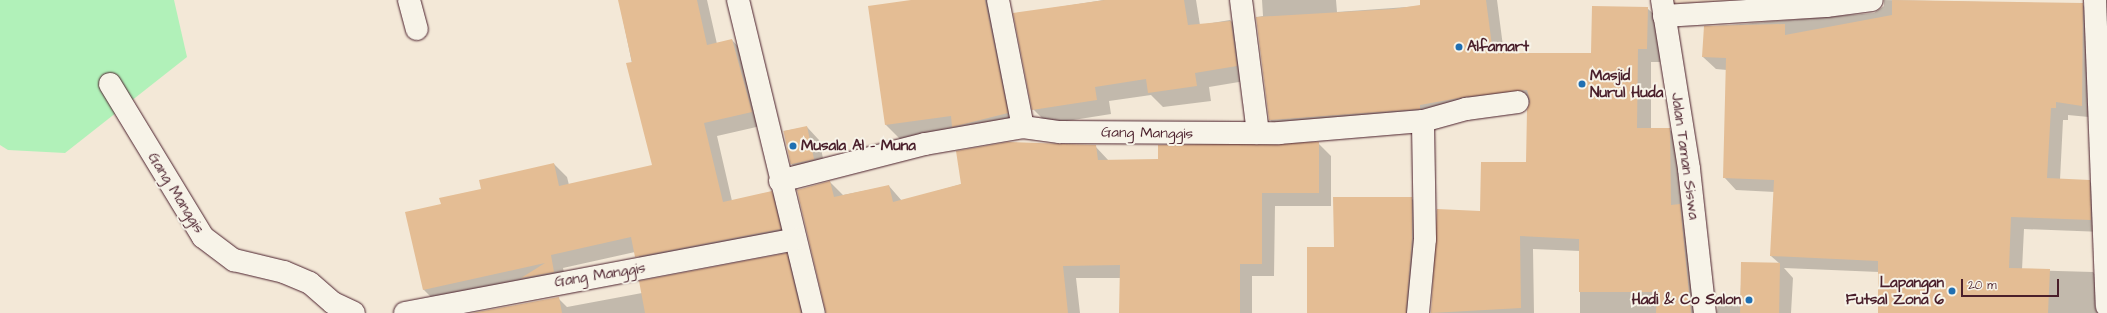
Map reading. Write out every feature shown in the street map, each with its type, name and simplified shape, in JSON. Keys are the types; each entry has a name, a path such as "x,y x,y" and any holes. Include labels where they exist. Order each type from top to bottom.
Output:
{"street":[{"path":"409,0 417,29"},
{"path":"738,0 780,181 814,313"},
{"path":"998,0 1023,127"},
{"path":"1240,0 1258,133"},
{"path":"1663,8 1826,6 1872,0"},
{"path":"2107,1 2095,0 2107,306"},
{"name":"Jalan Taman Siswa","path":"1663,8 1689,169 1705,313"},
{"name":"Gang Manggis","path":"110,84 204,237 234,260 284,272 310,283 333,303 354,313"},
{"name":"Gang Manggis","path":"780,181 925,144 1023,127 1060,132 1258,133 1423,121 1466,109 1518,102"},
{"path":"1418,313 1425,239 1423,121"},
{"name":"Gang Manggis","path":"405,313 795,239"}],"shaded area":[{"path":"1672,0 1822,0 1673,8"}],"green space":[{"path":"0,0 174,0 187,57 65,153 8,150 0,145"}],"building":[{"path":"618,0 697,0 707,45 732,39 752,112 704,123 723,202 772,191 781,229 635,257 631,237 551,255 554,272 521,278 545,263 423,290 405,212 441,204 439,198 481,189 479,180 554,163 559,186 652,165 626,63 632,62"},
{"path":"911,0 985,0 1008,113 952,127 951,116 885,125 868,6"},
{"path":"1105,0 1184,0 1188,25 1231,21 1237,66 1195,73 1197,86 1148,93 1146,79 1095,87 1097,100 1032,110 1013,13"},
{"path":"1420,0 1486,0 1493,53 1591,53 1592,6 1648,7 1647,49 1638,49 1637,128 1670,128 1671,205 1680,204 1691,313 1656,313 1657,292 1579,292 1579,239 1520,236 1521,308 1431,313 1437,209 1480,211 1481,162 1526,162 1527,110 1530,101 1527,90 1464,97 1420,105 1420,109 1269,120 1256,17 1393,9 1420,5"},
{"path":"1892,0 2083,3 2082,106 2056,102 2056,108 2051,108 2047,178 2090,180 2091,220 2011,217 2009,268 2050,269 2048,313 1878,313 1878,261 1770,256 1774,180 1723,178 1726,58 1702,57 1704,26 1785,24 1785,35 1892,15"},
{"name":"Musala Al - Muna","path":"807,126 814,159 791,164 784,131"},
{"path":"1008,142 1096,145 1098,160 1158,159 1158,145 1319,142 1319,193 1262,193 1262,264 1240,264 1240,313 1119,313 1120,265 1063,266 1068,313 826,313 797,190 830,181 834,197 889,185 893,202 961,184 956,151"},
{"path":"1333,197 1412,197 1412,239 1406,313 1307,313 1307,247 1334,247"},
{"path":"787,253 801,313 645,313 639,281"},
{"path":"1741,262 1780,263 1779,313 1740,313"},
{"path":"559,297 562,313 472,313"}],"place":[{"name":"Alfamart","path":"1459,47"},
{"name":"Masjid Nurul Huda","path":"1582,84"},
{"name":"Musala Al - Muna","path":"793,146"},
{"name":"Lapangan Futsal Zona 6","path":"1952,291"},
{"name":"Hadi & Co Salon","path":"1749,300"}]}
